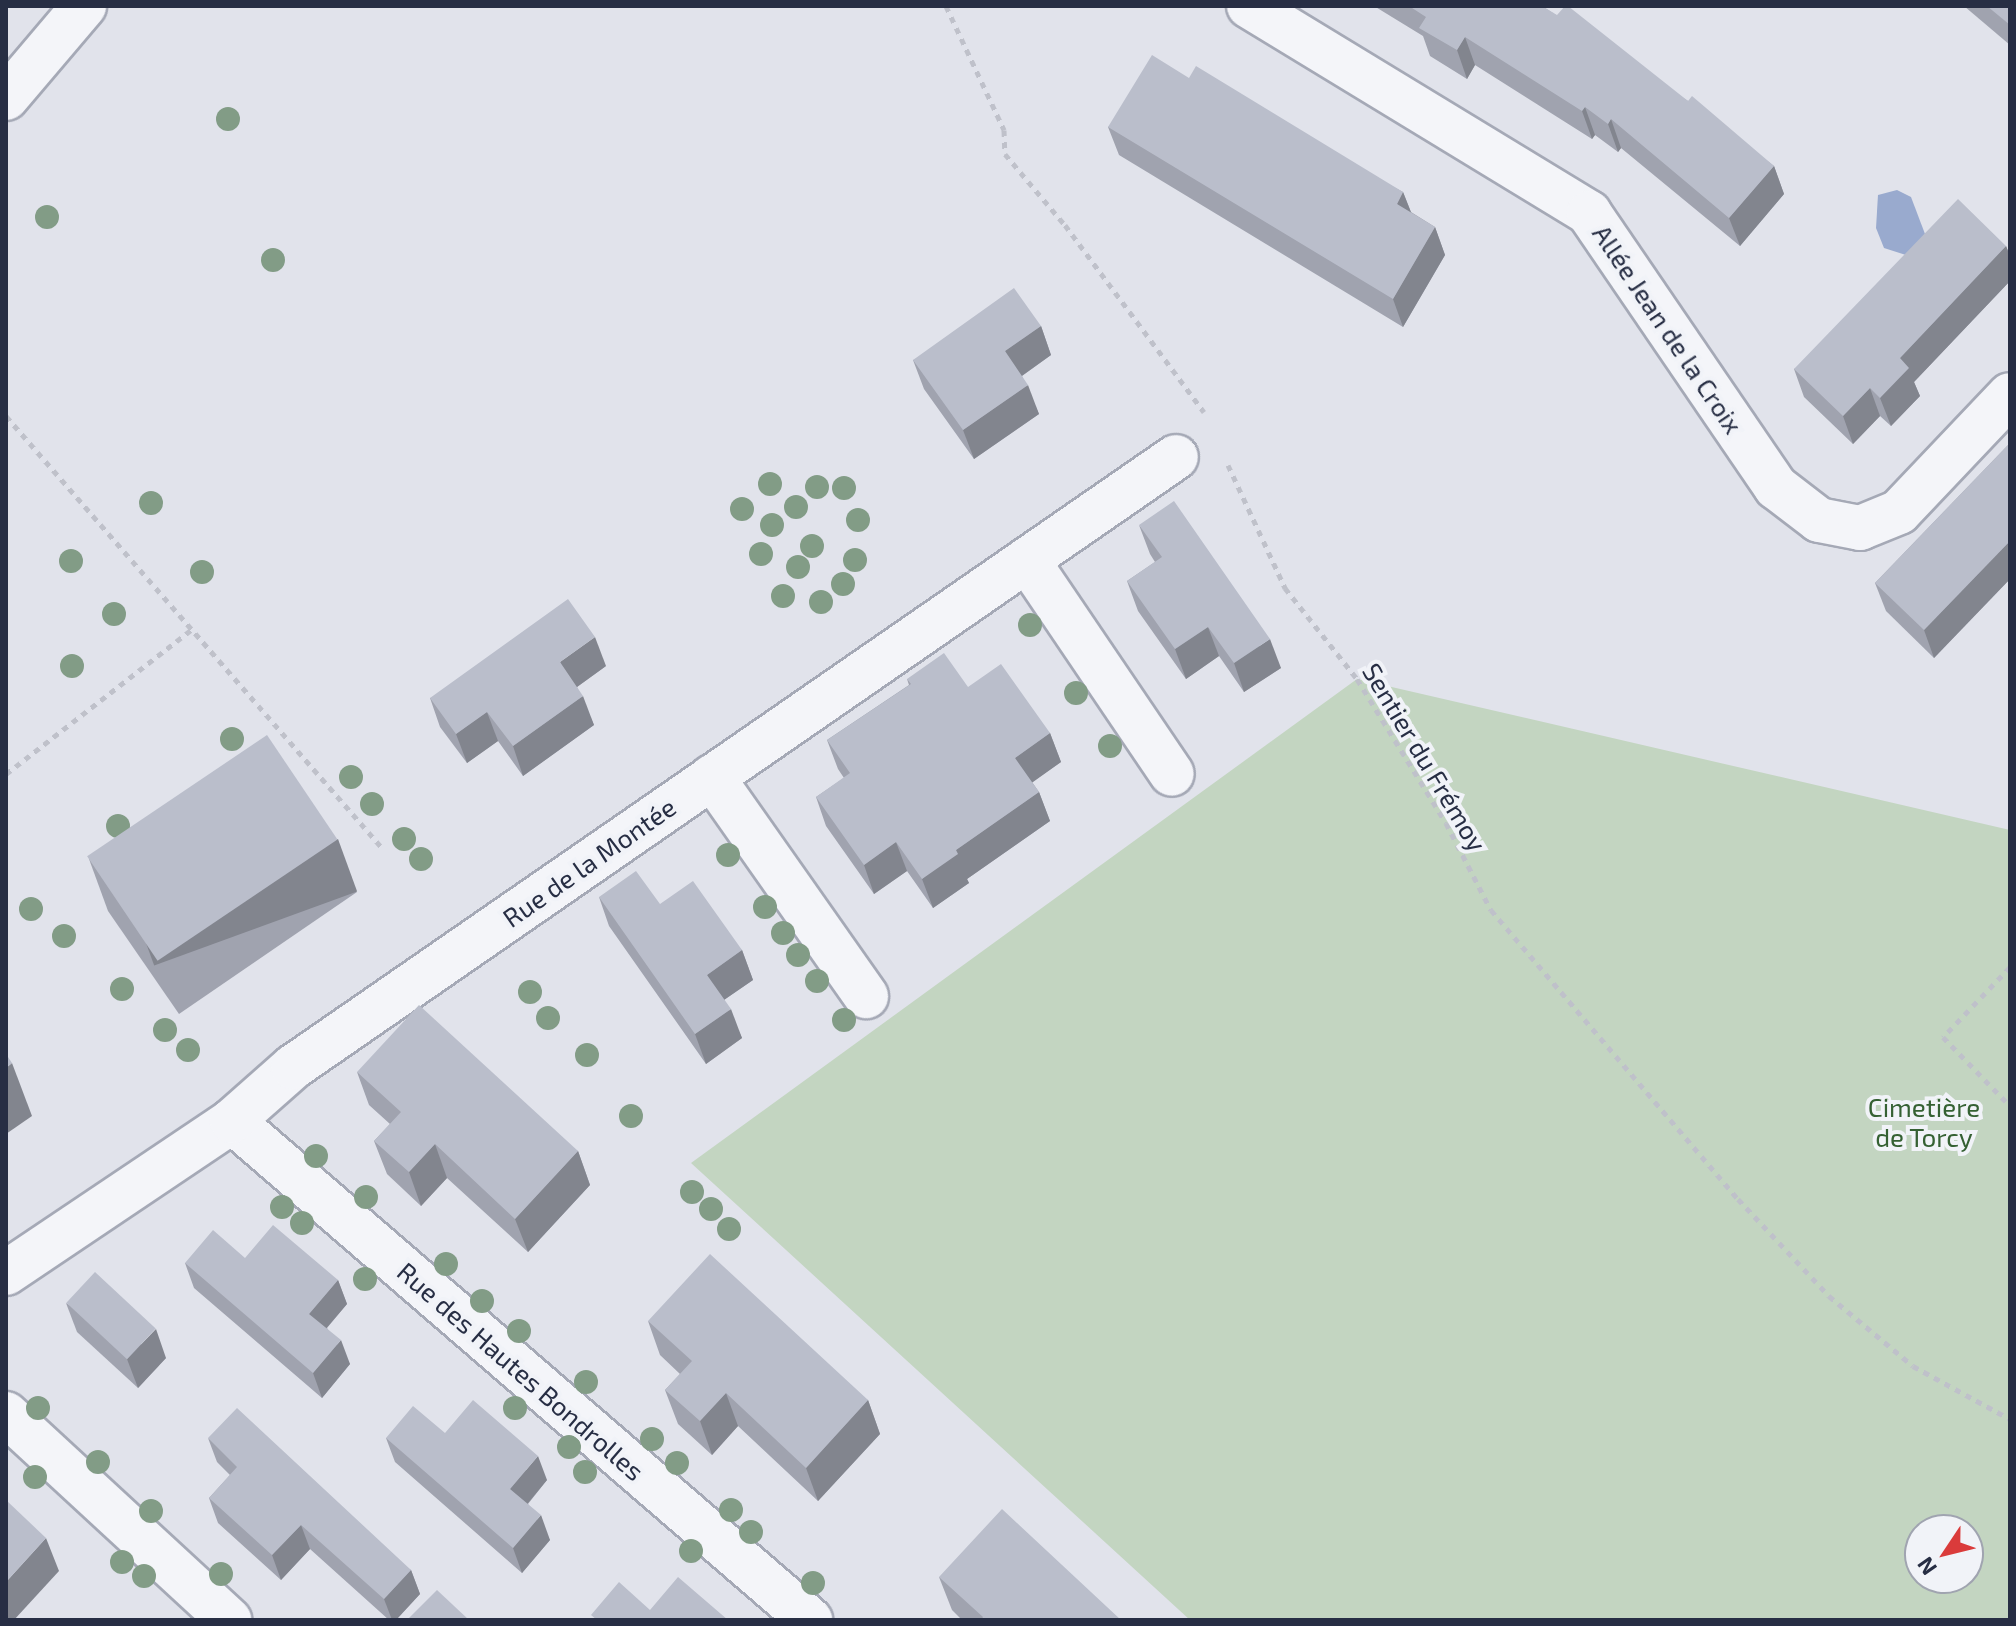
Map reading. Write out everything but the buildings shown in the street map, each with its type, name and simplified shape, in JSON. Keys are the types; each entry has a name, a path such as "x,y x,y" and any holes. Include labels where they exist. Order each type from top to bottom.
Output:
{"street":[{"path":"6,98 84,6"},
{"name":"Allée Jean de la Croix","path":"1249,6 1589,213 1776,487 1819,520 1860,528 1899,512 2010,395"},
{"name":"Rue de la Montée","path":"6,1273 232,1121 293,1067 1176,457"},
{"path":"1027,560 1172,774"},
{"path":"712,777 866,996"},
{"name":"Rue des Hautes Bondrolles","path":"232,1121 810,1620"},
{"path":"6,1414 229,1620"}],"path":[{"path":"946,6 1004,130 1005,154 1065,225 1209,424"},
{"path":"6,416 383,849"},
{"name":"Sentier du Frémoy","path":"1222,451 1285,588 1357,679 1446,823 1491,910 1738,1199 1829,1296 1913,1366 2010,1419"},
{"path":"6,774 192,629"},
{"path":"2009,970 1943,1037 2010,1106"}],"green space":[{"name":"Cimetière de Torcy","path":"1357,679 2010,830 2010,1620 1190,1620 691,1163"}],"water":[{"path":"1897,190 1911,197 1925,234 1909,256 1884,248 1876,228 1878,195"}]}
